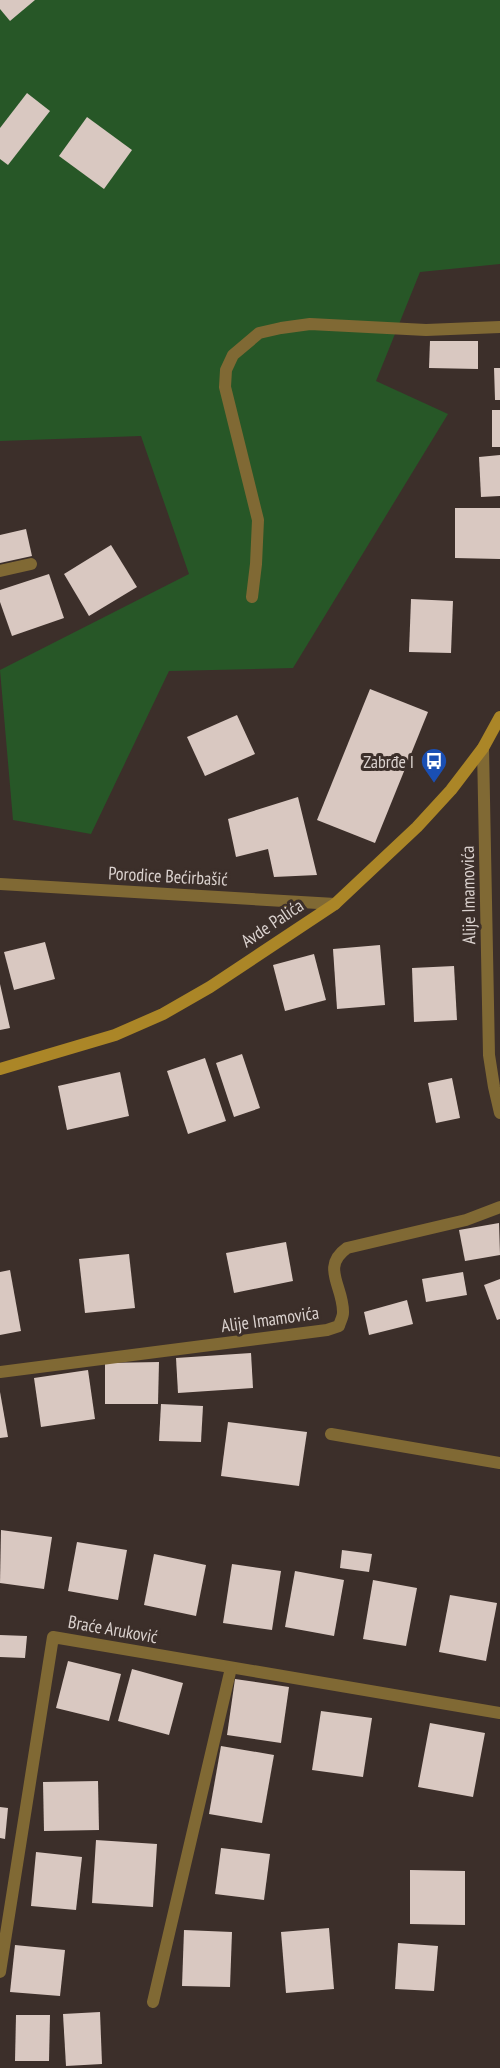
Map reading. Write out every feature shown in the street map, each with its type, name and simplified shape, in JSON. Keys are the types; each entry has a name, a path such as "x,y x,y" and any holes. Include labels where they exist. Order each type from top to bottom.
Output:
{"street":[{"path":"252,597 258,520 225,387 226,370 233,354 259,333 310,324 426,330 500,327"},
{"path":"0,572 31,564"},
{"name":"Avde Palića","path":"0,1069 115,1035 163,1014 210,987 334,904 417,827 451,790 483,748 500,717"},
{"name":"Alije Imamovića","path":"483,748 489,1055 500,1113"},
{"name":"Porodice Bećirbašić","path":"0,884 334,904"},
{"name":"Alije Imamovića","path":"0,1372 327,1330 339,1326 344,1314 333,1268 337,1255 347,1248 466,1220 500,1207"},
{"path":"331,1434 500,1464"},
{"name":"Braće Aruković","path":"0,1972 53,1637 500,1713"},
{"path":"153,2002 231,1668"}],"green space":[{"path":"0,0 500,0 500,264 420,272 376,381 448,414 293,668 169,671 91,834 13,820 0,670 189,574 141,436 0,441"}],"building":[{"path":"0,0 35,0 10,21 0,9"},
{"path":"27,93 50,111 8,165 0,159 0,128"},
{"path":"87,117 132,150 104,189 59,156"},
{"path":"430,341 478,341 478,369 429,368"},
{"path":"494,368 500,368 500,400 495,400"},
{"path":"492,410 500,410 500,447 492,447"},
{"path":"500,455 500,496 481,497 479,457"},
{"path":"455,508 500,508 500,559 455,558"},
{"path":"26,529 32,556 0,563 0,535"},
{"path":"111,545 137,587 89,616 64,574"},
{"path":"49,574 64,618 12,636 0,602 0,590"},
{"path":"411,599 453,601 451,653 409,652"},
{"path":"370,689 428,712 375,843 317,820"},
{"path":"237,715 255,754 205,776 187,737"},
{"path":"298,797 317,875 274,877 268,849 236,857 228,819"},
{"path":"45,942 55,979 14,990 4,952"},
{"path":"380,945 385,1005 337,1009 333,949"},
{"path":"314,954 326,1000 285,1011 273,965"},
{"path":"454,966 457,1020 414,1022 412,968"},
{"path":"0,984 10,1028 0,1030"},
{"path":"242,1054 260,1108 234,1117 216,1063"},
{"path":"205,1058 226,1121 188,1134 167,1071"},
{"path":"120,1072 129,1116 67,1130 58,1086"},
{"path":"452,1078 460,1118 436,1123 428,1083"},
{"path":"499,1223 500,1255 465,1261 459,1230"},
{"path":"286,1242 293,1281 234,1293 226,1253"},
{"path":"129,1254 135,1308 85,1313 79,1259"},
{"path":"10,1270 21,1331 0,1335 0,1272"},
{"path":"463,1272 467,1295 426,1302 422,1279"},
{"path":"500,1279 500,1319 497,1320 484,1285"},
{"path":"407,1300 413,1324 369,1335 364,1312"},
{"path":"251,1353 253,1388 178,1393 176,1358"},
{"path":"159,1362 158,1404 105,1404 105,1363"},
{"path":"88,1370 95,1419 41,1427 34,1378"},
{"path":"0,1392 8,1437 0,1438"},
{"path":"161,1404 203,1406 201,1442 159,1441"},
{"path":"228,1422 307,1432 299,1486 221,1476"},
{"path":"1,1530 52,1537 44,1589 0,1583"},
{"path":"77,1542 127,1550 118,1600 68,1591"},
{"path":"342,1550 372,1554 369,1572 340,1568"},
{"path":"154,1554 206,1565 196,1616 144,1605"},
{"path":"232,1564 281,1571 272,1630 223,1623"},
{"path":"295,1571 344,1580 334,1636 285,1627"},
{"path":"373,1580 417,1588 406,1646 363,1639"},
{"path":"450,1595 497,1603 486,1661 439,1652"},
{"path":"0,1635 27,1636 25,1658 0,1657"},
{"path":"68,1661 121,1674 109,1721 56,1708"},
{"path":"132,1669 183,1683 169,1735 118,1721"},
{"path":"235,1679 289,1687 281,1743 227,1735"},
{"path":"321,1711 372,1718 363,1777 312,1770"},
{"path":"430,1723 485,1733 473,1797 418,1787"},
{"path":"221,1746 274,1755 262,1823 209,1814"},
{"path":"98,1781 99,1830 44,1831 43,1782"},
{"path":"0,1807 8,1808 5,1839 0,1838"},
{"path":"96,1840 157,1844 153,1907 92,1903"},
{"path":"221,1848 270,1854 264,1900 215,1894"},
{"path":"36,1852 82,1857 76,1910 31,1906"},
{"path":"410,1870 465,1871 465,1925 410,1924"},
{"path":"329,1928 334,1989 286,1993 281,1932"},
{"path":"184,1930 232,1932 230,1987 182,1986"},
{"path":"398,1943 438,1946 434,1991 395,1989"},
{"path":"15,1945 65,1950 60,1996 10,1992"},
{"path":"100,2012 102,2064 66,2066 63,2014"},
{"path":"16,2015 50,2015 49,2061 15,2061"}],"place":[{"name":"Zabrđe I","path":"434,784"}]}
